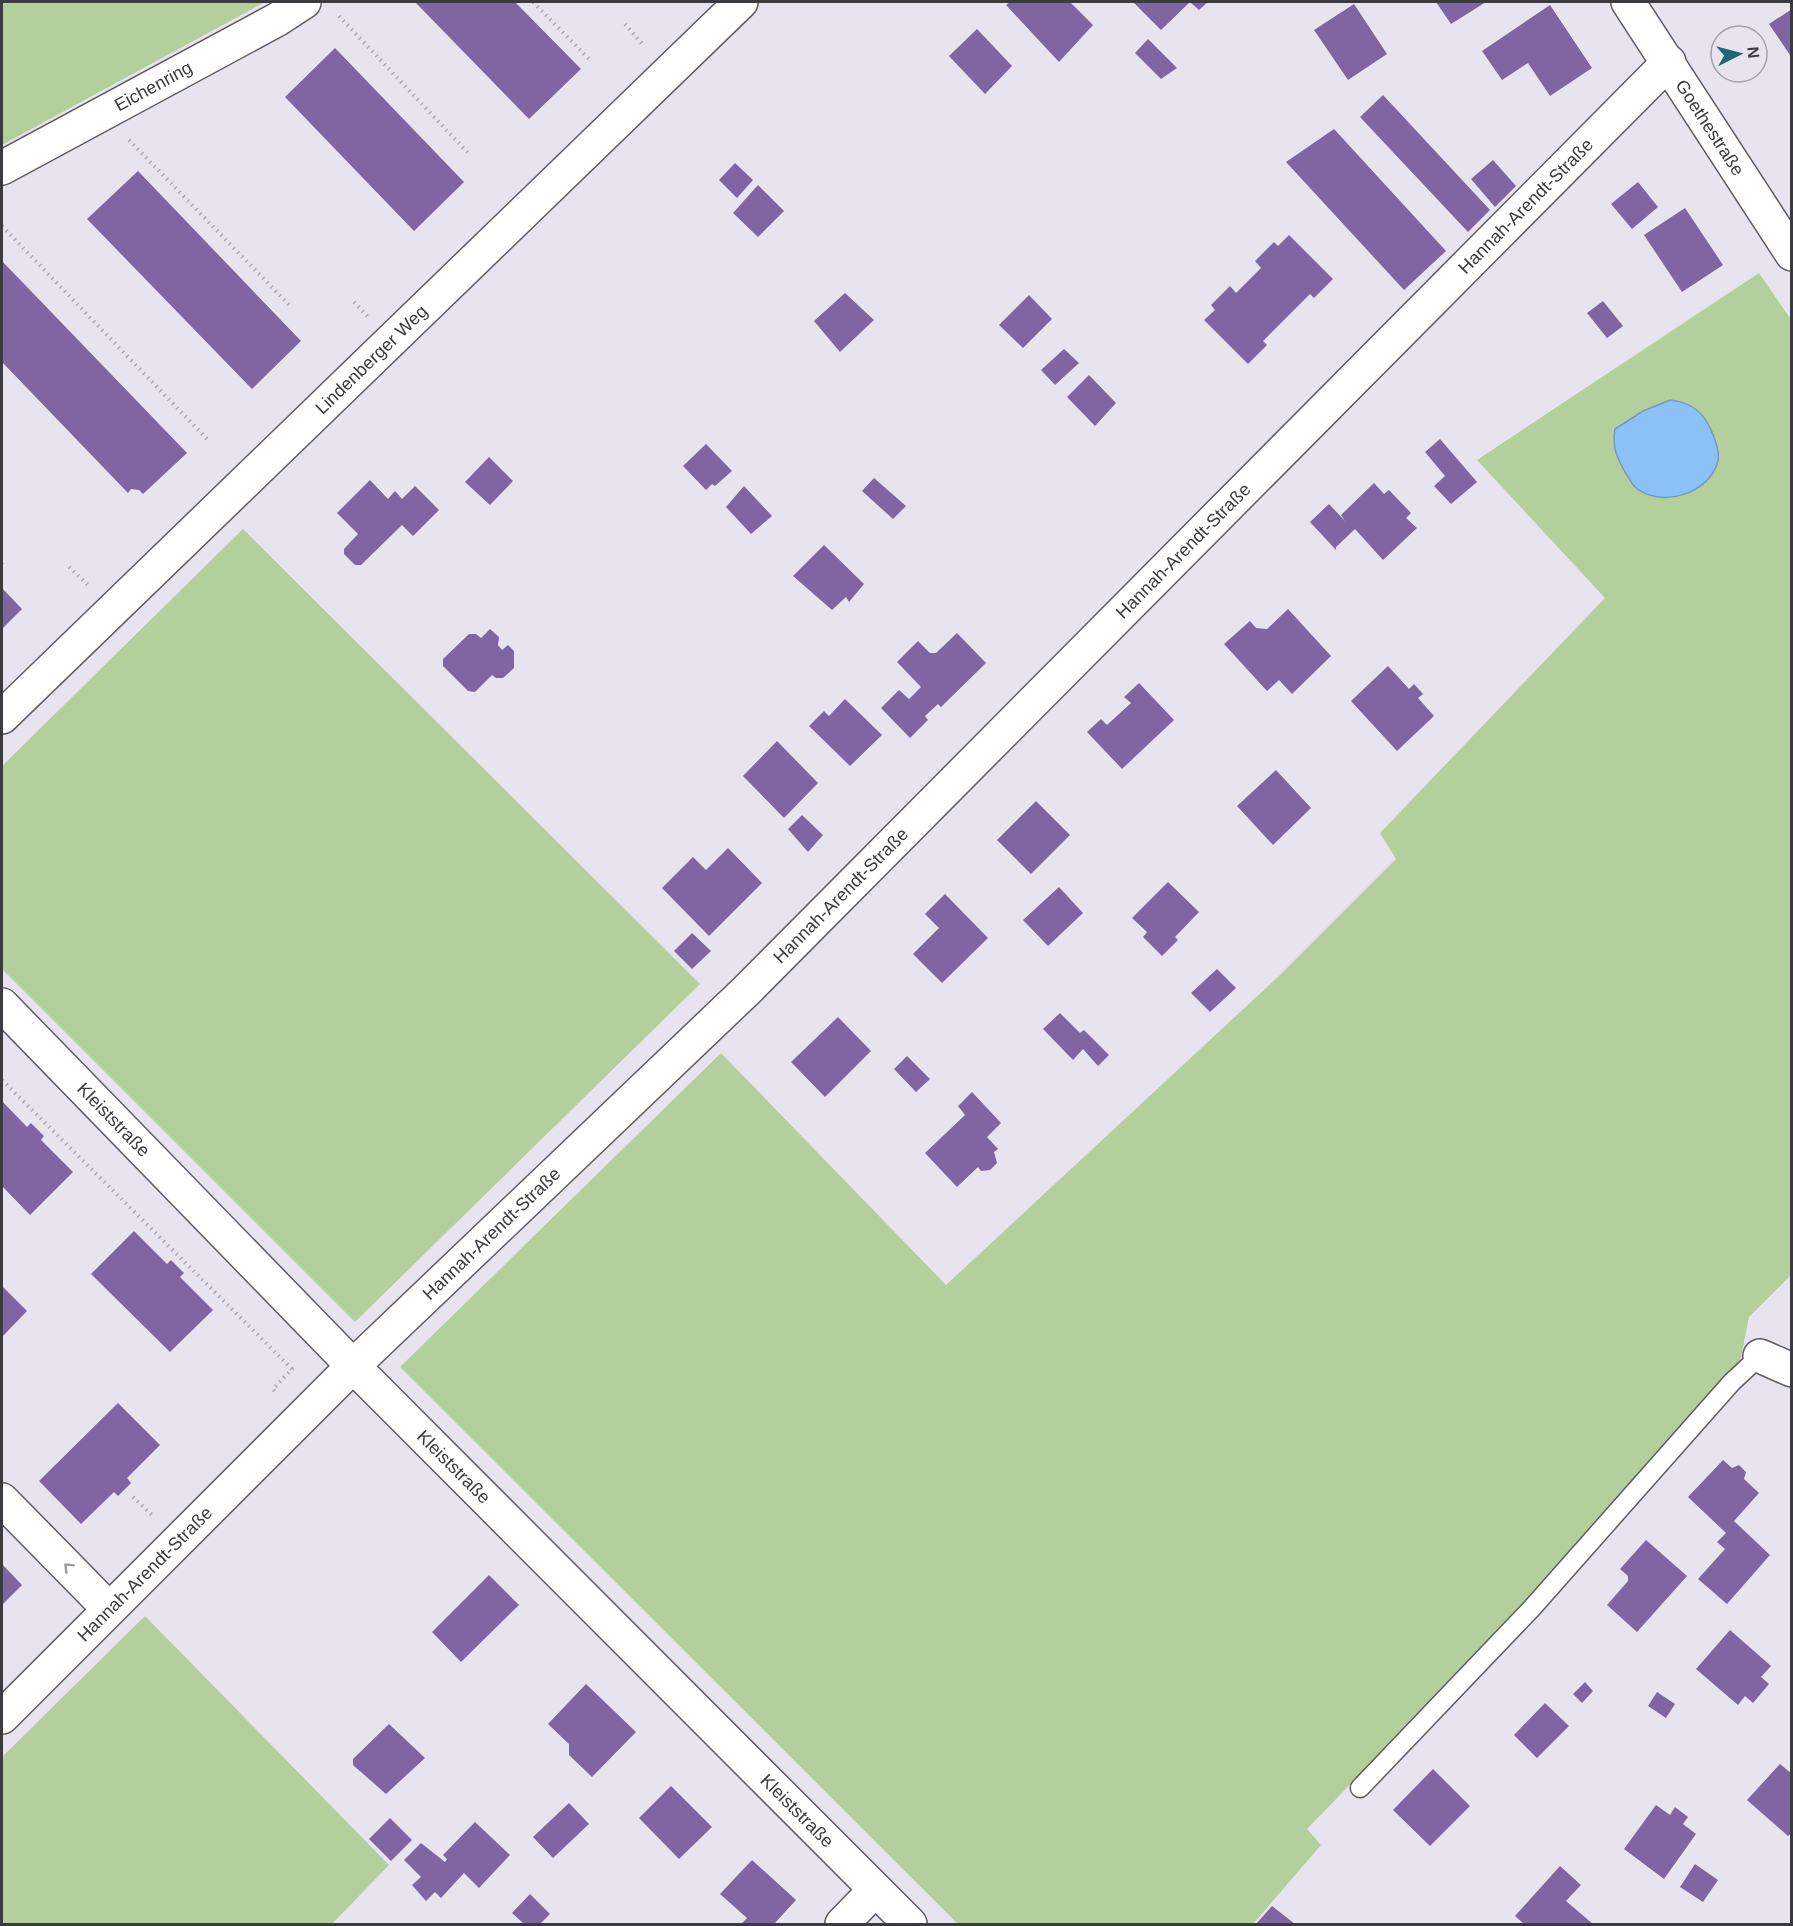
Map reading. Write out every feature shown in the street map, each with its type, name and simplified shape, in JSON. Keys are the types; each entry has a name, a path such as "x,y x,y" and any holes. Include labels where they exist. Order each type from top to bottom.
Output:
{"street":[{"name":"Eichenring","path":"2,168 278,19 304,2"},
{"name":"Lindenberger Weg","path":"2,717 741,2"},
{"name":"Goethestraße","path":"1628,2 1669,62 1791,254"},
{"name":"Hannah-Arendt-Straße","path":"2,1717 353,1366 755,982 1669,62"},
{"name":"Kleiststraße","path":"2,1005 353,1366 874,1891 910,1924"},
{"path":"1760,1356 1791,1370"},
{"path":"2,1500 109,1609"},
{"path":"842,1924 874,1891"}],"lane":[{"path":"1360,1788 1533,1608 1732,1382 1760,1356"}],"path":[{"path":"533,2 591,61"},
{"path":"339,16 470,155"},
{"path":"625,24 647,49"},
{"path":"126,137 292,308"},
{"path":"2,226 209,441"},
{"path":"354,302 369,317"},
{"path":"69,567 89,586"},
{"path":"2,1080 292,1369 273,1389 300,1418"}],"green space":[{"path":"2,2 265,2 2,145"},
{"path":"1759,273 1792,321 1791,1275 1749,1317 1740,1362 1529,1600 1307,1829 1321,1845 1253,1924 958,1924 400,1367 721,1053 946,1285 1280,975 1396,859 1380,833 1605,598 1477,460"},
{"path":"243,529 700,984 355,1322 2,969 2,766"},
{"path":"145,1616 389,1865 332,1924 2,1924 2,1757"}],"water":[{"path":"1670,400 1690,405 1708,423 1715,441 1718,461 1713,472 1695,490 1683,495 1657,497 1645,494 1632,484 1617,456 1614,435 1615,429 1643,411"}],"building":[{"path":"415,2 515,2 581,69 529,119"},
{"path":"1010,2 1070,2 1093,25 1059,62 1006,5"},
{"path":"1133,2 1190,2 1161,30"},
{"path":"1190,2 1208,2 1199,10"},
{"path":"1436,2 1486,2 1451,24"},
{"path":"1354,4 1387,54 1348,80 1314,30"},
{"path":"1550,5 1592,68 1550,96 1528,63 1502,80 1482,51"},
{"path":"1792,9 1792,58 1769,24"},
{"path":"977,29 1012,66 985,94 949,56"},
{"path":"1148,39 1177,68 1161,79 1135,53"},
{"path":"335,48 464,182 414,231 285,97"},
{"path":"1383,95 1490,210 1468,232 1360,117"},
{"path":"1334,129 1446,251 1404,290 1286,162"},
{"path":"1493,160 1516,186 1495,207 1471,179"},
{"path":"735,163 753,180 737,198 719,180"},
{"path":"138,171 301,341 252,389 87,219"},
{"path":"1638,182 1658,207 1632,229 1611,204"},
{"path":"758,185 784,211 758,237 733,213"},
{"path":"1685,208 1723,265 1682,292 1644,235"},
{"path":"1289,235 1333,279 1314,298 1310,294 1263,341 1267,345 1248,364 1204,320 1215,310 1211,305 1230,286 1236,293 1261,268 1255,261 1274,242 1278,246"},
{"path":"2,261 187,453 143,494 139,490 131,489 128,493 2,362"},
{"path":"845,293 874,320 840,352 814,321"},
{"path":"1029,295 1052,319 1023,348 999,325"},
{"path":"1603,301 1623,326 1607,338 1587,313"},
{"path":"1064,349 1079,363 1055,385 1041,370"},
{"path":"1089,375 1116,403 1095,426 1067,397"},
{"path":"1440,439 1477,482 1451,504 1434,486 1445,476 1425,452"},
{"path":"706,444 732,471 715,486 712,484 706,490 683,466"},
{"path":"489,457 513,481 490,505 465,482"},
{"path":"874,478 906,506 893,519 862,491"},
{"path":"370,480 388,499 395,491 402,499 415,486 439,510 413,536 402,525 361,565 355,565 344,554 344,549 358,534 337,513"},
{"path":"1374,483 1384,494 1389,490 1411,513 1406,518 1417,528 1383,560 1355,529 1336,547 1336,550 1310,522 1329,504 1345,521 1341,515"},
{"path":"744,486 772,516 751,534 726,507"},
{"path":"824,545 864,584 849,602 846,597 832,610 793,576"},
{"path":"2,588 22,609 2,629"},
{"path":"1288,609 1331,656 1292,694 1279,680 1267,691 1224,644 1250,621 1256,628 1267,629"},
{"path":"490,629 499,637 498,645 502,650 508,645 514,651 514,668 503,678 496,678 492,675 475,692 468,691 443,666 443,659 469,634 476,634 481,638"},
{"path":"957,633 986,663 941,707 938,704 925,716 928,720 910,738 881,708 899,690 909,699 921,687 897,662 918,641 930,653 936,653"},
{"path":"1388,666 1409,689 1414,684 1423,694 1418,698 1434,716 1397,751 1351,701"},
{"path":"1139,683 1174,720 1122,769 1087,732 1101,719 1107,725 1131,703 1124,697"},
{"path":"845,699 882,735 850,766 809,726 824,711 829,716"},
{"path":"777,741 818,783 784,818 743,776"},
{"path":"1276,770 1311,808 1273,845 1237,806"},
{"path":"1036,801 1070,835 1031,874 997,840"},
{"path":"802,815 823,835 808,852 788,829"},
{"path":"728,848 762,883 709,936 662,888 693,857 706,870"},
{"path":"1168,882 1199,912 1175,937 1178,940 1162,956 1143,937 1147,932 1132,918"},
{"path":"1059,887 1083,913 1048,946 1023,920"},
{"path":"945,894 988,938 942,983 913,954 939,928 925,914"},
{"path":"692,933 711,951 692,969 674,951"},
{"path":"1217,969 1236,988 1210,1012 1191,993"},
{"path":"1060,1013 1080,1033 1084,1030 1109,1055 1098,1066 1083,1049 1073,1060 1043,1029"},
{"path":"838,1017 871,1051 825,1097 791,1062"},
{"path":"907,1056 930,1079 916,1092 894,1069"},
{"path":"972,1092 1001,1123 987,1137 998,1149 994,1152 997,1163 990,1170 981,1171 978,1167 957,1187 925,1153 965,1115 958,1106"},
{"path":"2,1101 27,1127 31,1123 44,1136 41,1140 73,1172 30,1215 2,1186"},
{"path":"134,1231 167,1264 171,1260 184,1273 180,1277 213,1310 170,1352 91,1274"},
{"path":"2,1286 27,1311 2,1337"},
{"path":"118,1403 160,1445 127,1478 131,1483 118,1496 114,1492 81,1524 39,1481"},
{"path":"1723,1460 1732,1468 1739,1465 1746,1472 1744,1479 1759,1493 1734,1521 1770,1555 1727,1604 1698,1579 1725,1549 1717,1542 1726,1533 1688,1497"},
{"path":"1646,1540 1687,1576 1637,1632 1607,1605 1628,1581 1628,1576 1620,1569"},
{"path":"2,1564 22,1585 2,1605"},
{"path":"489,1575 519,1605 461,1662 432,1632"},
{"path":"1730,1630 1771,1666 1761,1677 1769,1684 1753,1703 1745,1696 1738,1705 1696,1669"},
{"path":"1585,1682 1593,1691 1582,1703 1573,1694"},
{"path":"586,1684 636,1732 592,1777 569,1755 569,1744 548,1724"},
{"path":"1657,1692 1675,1704 1666,1718 1648,1706"},
{"path":"1545,1703 1569,1726 1537,1758 1514,1735"},
{"path":"389,1724 425,1758 386,1794 353,1765 353,1759"},
{"path":"1780,1764 1792,1774 1792,1833 1788,1836 1747,1800"},
{"path":"1433,1769 1470,1806 1430,1846 1393,1810"},
{"path":"671,1786 712,1827 679,1859 639,1818"},
{"path":"569,1803 589,1824 553,1858 533,1837"},
{"path":"1656,1805 1670,1815 1675,1807 1688,1817 1683,1824 1696,1834 1664,1879 1624,1849"},
{"path":"390,1818 412,1840 391,1861 369,1839"},
{"path":"475,1822 510,1855 479,1888 464,1873 441,1898 435,1892 426,1901 412,1885 421,1877 404,1860 421,1843 445,1862 447,1859 443,1855"},
{"path":"752,1860 796,1900 774,1924 741,1924 747,1918 720,1894"},
{"path":"1695,1864 1718,1880 1703,1902 1680,1887"},
{"path":"1560,1866 1581,1885 1566,1901 1593,1924 1524,1924 1515,1916"},
{"path":"530,1894 550,1914 540,1924 524,1924 512,1913"},
{"path":"1272,1906 1295,1924 1256,1924"}]}
